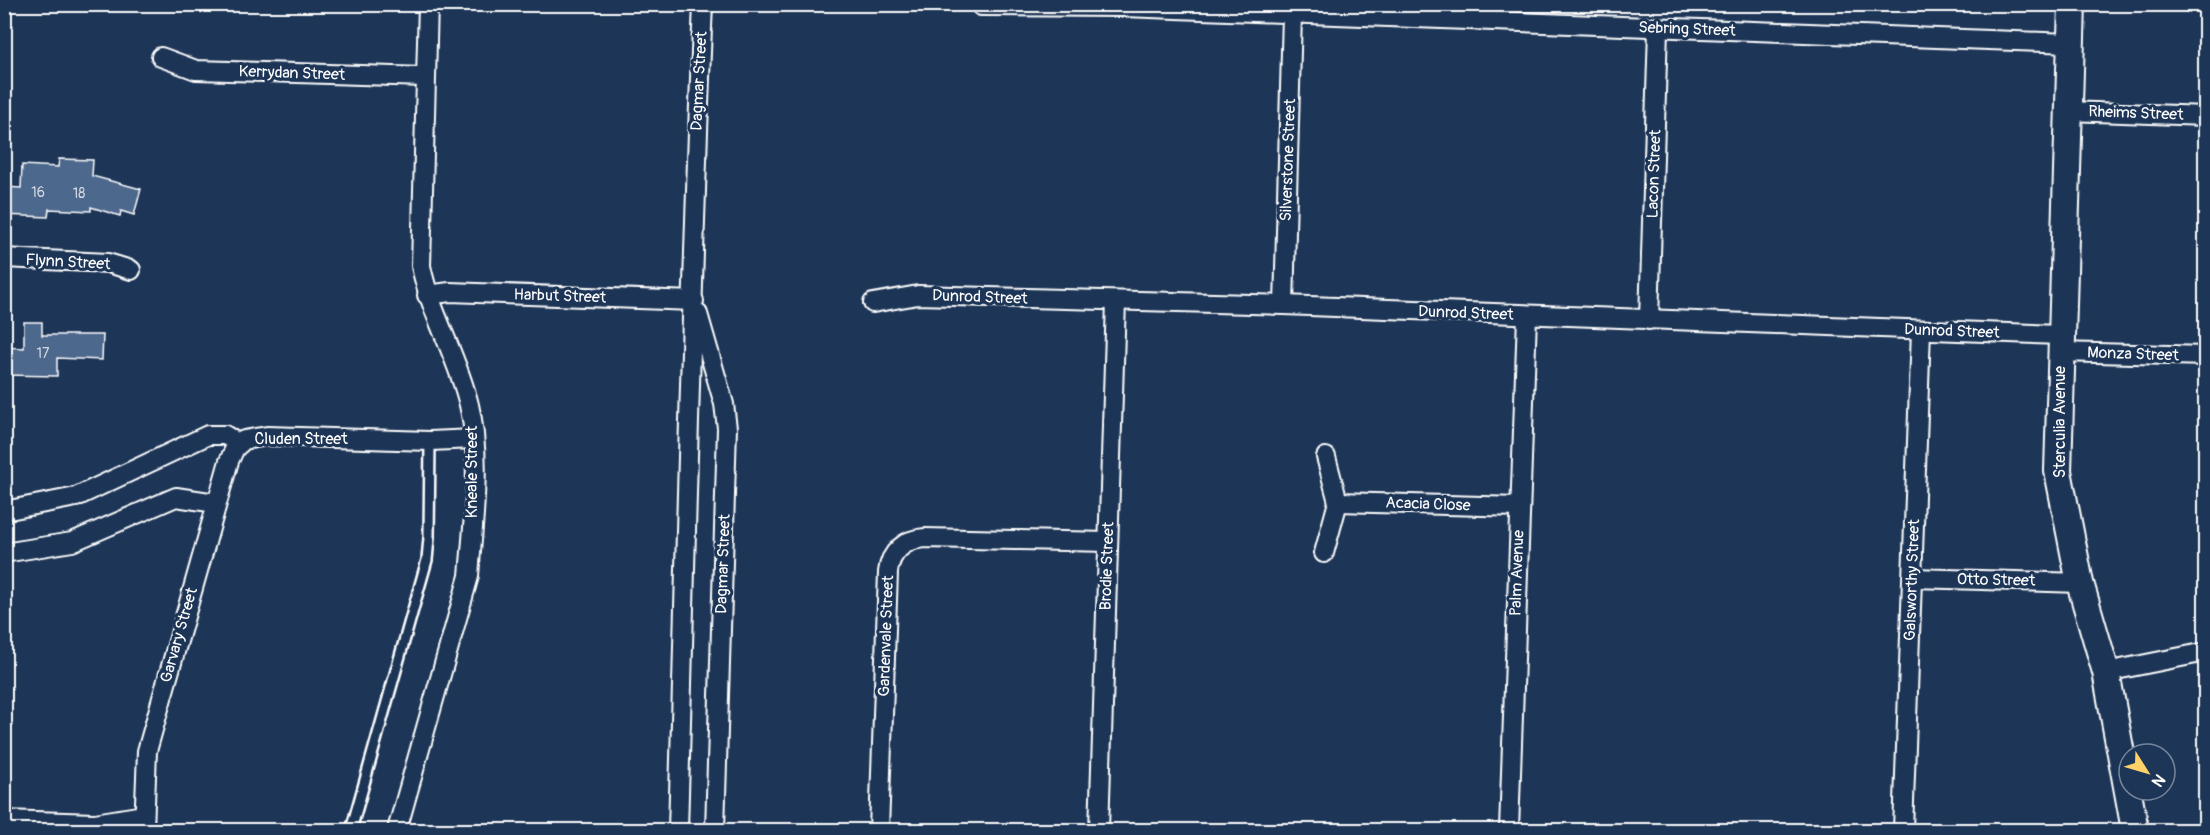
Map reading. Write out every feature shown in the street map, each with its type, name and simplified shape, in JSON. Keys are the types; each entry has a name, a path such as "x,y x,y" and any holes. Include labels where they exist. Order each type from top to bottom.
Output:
{"street":[{"name":"Kneale Street","path":"397,831 469,576 474,440 468,399 427,296 422,266 428,4"},
{"name":"Dagmar Street","path":"678,831 694,301 694,204 703,4"},
{"path":"1517,23 1518,4"},
{"name":"Sterculia Avenue","path":"2072,4 2060,344 2058,471 2080,583 2106,672 2135,831"},
{"name":"Sebring Street","path":"981,6 1124,6 1292,15 1370,11 1517,23 2070,43"},
{"name":"Silverstone Street","path":"1284,305 1292,15"},
{"name":"Lacon Street","path":"1649,320 1659,28"},
{"name":"Kerrydan Street","path":"161,57 196,70 426,77"},
{"name":"Rheims Street","path":"2067,111 2205,116"},
{"name":"Flynn Street","path":"4,258 108,263 131,270"},
{"name":"Harbut Street","path":"427,296 450,292 694,301"},
{"name":"Dunrod Street","path":"873,303 913,295 1284,305 1921,330 2060,344"},
{"name":"Dagmar Street","path":"694,301 722,394 727,428 715,831"},
{"name":"Brodie Street","path":"1099,831 1116,301"},
{"name":"Palm Avenue","path":"1509,831 1527,316"},
{"name":"Galsworthy Street","path":"1903,831 1921,330"},
{"name":"Monza Street","path":"2060,344 2205,357"},
{"name":"Cluden Street","path":"4,511 76,497 208,435 225,435 238,444 249,437 267,436 430,441 474,440"},
{"name":"Garvary Street","path":"144,823 147,751 216,502 229,461 238,444"},
{"path":"1324,553 1338,502 1326,457"},
{"path":"4,553 72,542 176,497 216,502"},
{"name":"Acacia Close","path":"1338,502 1519,507"},
{"name":"Gardenvale Street","path":"879,831 888,572 895,553 908,542 925,538 1108,542"},
{"name":"Otto Street","path":"1912,578 2080,583"},
{"path":"2106,672 2205,652"},
{"path":"4,820 144,823"}],"lane":[{"path":"351,831 427,560 430,441"}],"building":[{"path":"59,159 93,160 92,176 141,189 134,215 121,211 120,216 91,207 91,211 49,209 48,217 4,215 4,187 21,188 22,165 58,167"},
{"path":"24,322 42,322 42,335 103,335 102,360 57,358 57,376 4,375 4,347 24,348"}]}
